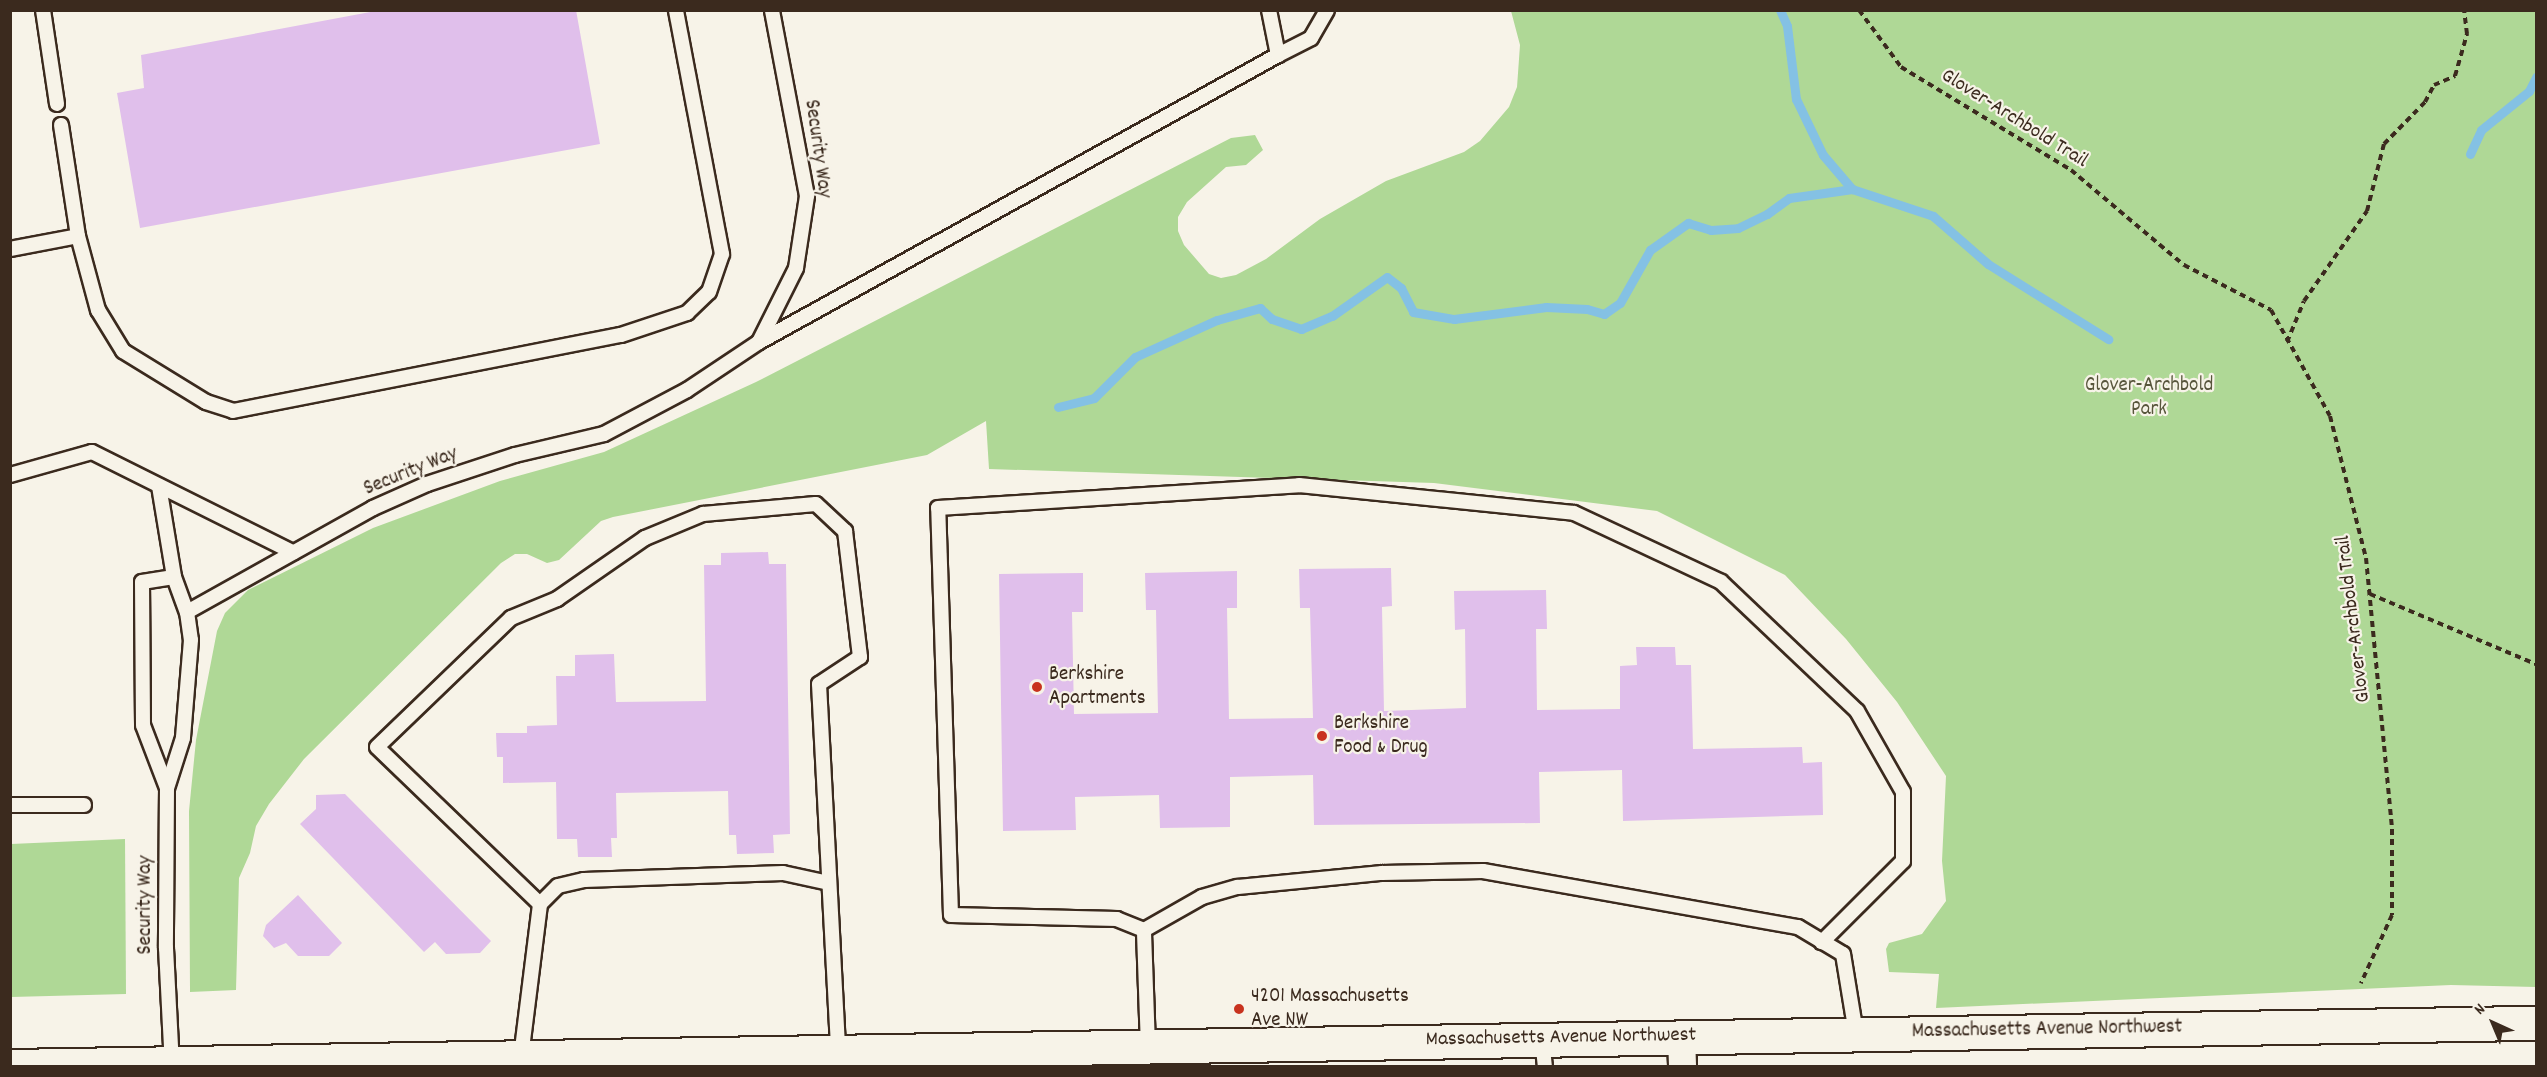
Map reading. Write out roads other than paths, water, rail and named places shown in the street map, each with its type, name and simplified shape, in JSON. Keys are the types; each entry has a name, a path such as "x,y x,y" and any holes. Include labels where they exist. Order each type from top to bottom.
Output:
{"main road":[{"name":"Massachusetts Avenue Northwest","path":"10,1066 339,1065 521,1059 1148,1047 1543,1053 1681,1051 1856,1033 2536,1023"}],"lane":[{"path":"43,10 57,104"},
{"path":"61,125 78,236 98,310 123,351 206,402 233,411 621,335 687,313 709,292 722,254 676,10"},
{"name":"Security Way","path":"172,1066 166,948 167,788 183,738 191,640 186,612 373,508 428,484 515,455 604,434 687,390 759,342 796,268 807,196 772,10"},
{"path":"1269,10 1278,55"},
{"path":"759,342 1311,38 1327,10"},
{"path":"10,249 78,236"},
{"path":"10,475 92,452 293,552"},
{"path":"1143,930 1117,919 951,915 938,508 1299,485 1574,513 1721,582 1857,711 1903,792 1903,861 1822,942"},
{"path":"159,486 174,577 186,612"},
{"path":"540,904 377,747 511,618 557,599 645,538 703,514 816,504 845,531 860,657 819,684 838,1053"},
{"path":"167,788 143,725 142,582 174,577"},
{"path":"10,805 84,805"},
{"path":"1143,930 1202,897 1238,887 1382,873 1483,871 1798,927 1843,954 1856,1033"},
{"path":"521,1059 540,904 558,886 584,879 783,873 829,883"},
{"path":"1143,930 1148,1047"}],"waterway":[{"path":"1780,10 1787,26 1796,99 1823,155 1852,189 1933,216 1988,264 2108,339"},
{"path":"2470,154 2481,130 2529,91 2536,77"},
{"path":"1058,407 1094,398 1135,357 1217,320 1260,308 1272,319 1301,329 1332,316 1387,277 1401,288 1413,312 1454,319 1546,307 1587,309 1604,314 1620,303 1650,250 1688,223 1711,230 1738,228 1767,214 1789,198 1852,189"}],"place":[{"name":"Berkshire Apartments","path":"1037,687"},
{"name":"Berkshire Food & Drug","path":"1322,736"},
{"name":"4201 Massachusetts Ave NW","path":"1239,1009"}],"park label":[{"name":"Glover-Archbold Park","path":"2149,398"}]}
